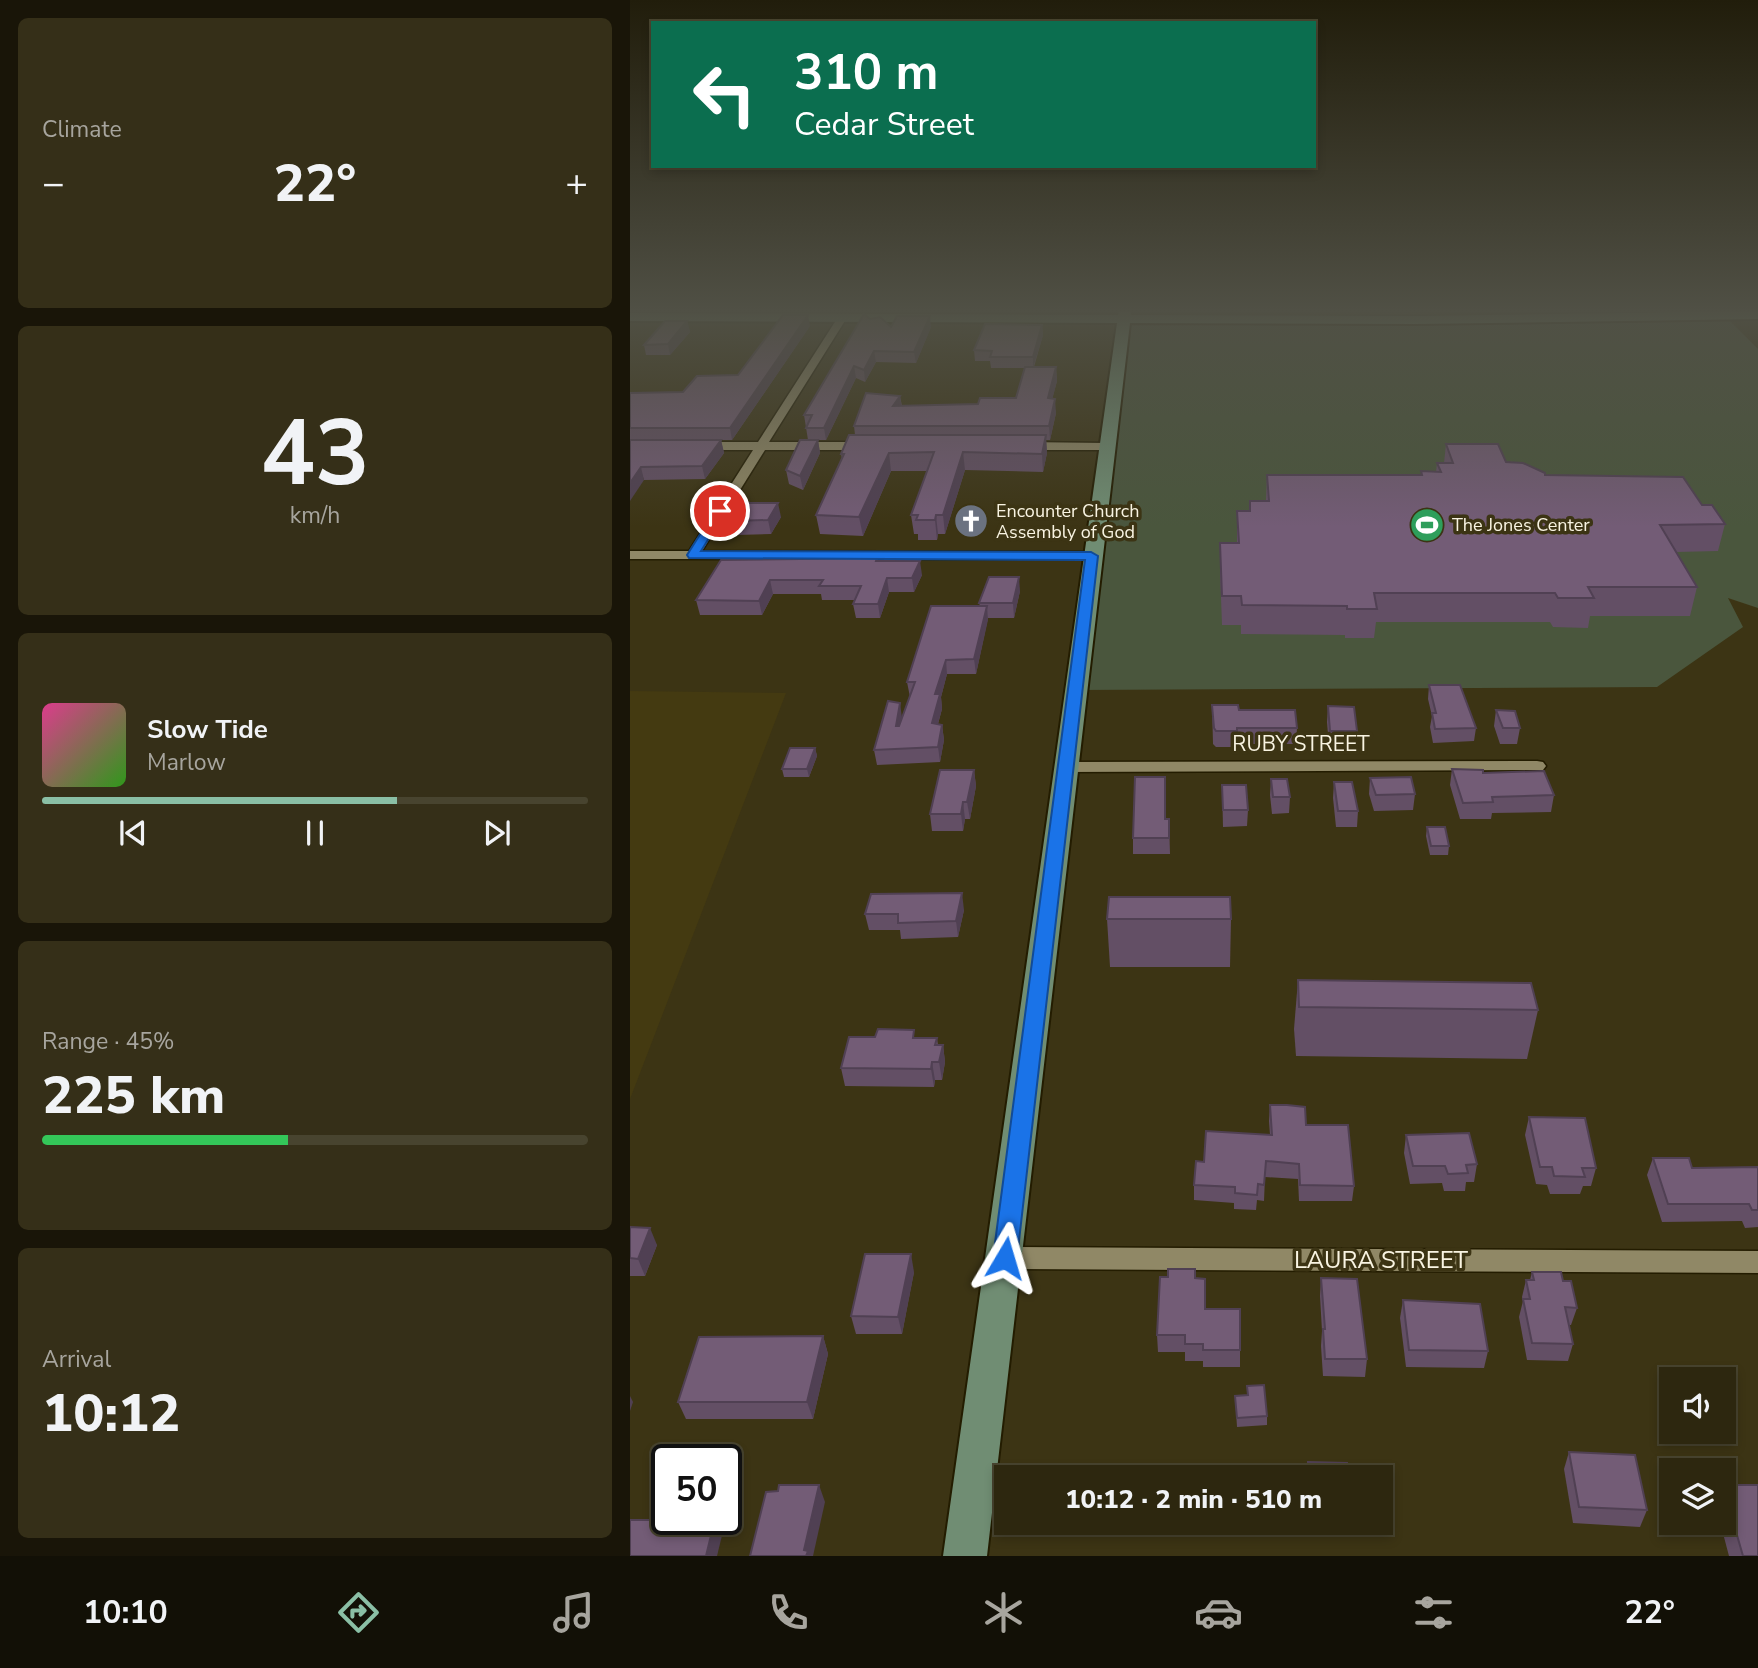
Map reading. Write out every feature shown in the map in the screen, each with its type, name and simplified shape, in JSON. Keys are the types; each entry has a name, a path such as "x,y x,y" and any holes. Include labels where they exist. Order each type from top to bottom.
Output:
{"main road":[{"path":"965,1556 1115,383"}],"street":[{"path":"693,555 801,383"},
{"path":"682,446 886,446"},
{"path":"1010,446 1107,446"},
{"path":"630,555 1091,556"},
{"name":"RUBY STREET","path":"1065,767 1537,766"},
{"name":"LAURA STREET","path":"1005,1258 1758,1262"}],"shaded area":[{"path":"630,691 786,693 630,1099"}],"green space":[{"name":"The Jones Center","path":"1115,383 1758,383 1758,608 1728,598 1743,627 1657,687 1077,690"}],"building":[{"path":"691,383 761,383 730,428 630,428 630,393 683,392"},
{"path":"823,383 846,383 824,428 806,428 812,415 804,415"},
{"path":"1020,383 1052,383 1048,398 1055,399 1049,426 854,426 866,393 900,396 893,406 978,404 980,398 1016,398"},
{"path":"849,435 1046,435 1042,454 963,452 943,515 936,515 935,520 916,520 918,515 911,515 934,452 889,453 859,517 816,515 844,454 841,454"},
{"path":"630,440 721,440 702,466 641,467 630,483"},
{"path":"800,440 818,440 800,476 786,470"},
{"path":"1446,444 1498,444 1506,462 1523,463 1545,475 1683,477 1702,505 1712,505 1725,524 1660,525 1697,587 1588,587 1594,598 1558,598 1555,593 1374,593 1377,609 1347,609 1347,606 1242,605 1241,596 1222,596 1220,543 1239,543 1237,511 1250,511 1250,501 1269,501 1267,475 1422,475 1421,471 1441,472 1437,463 1453,463"},
{"path":"743,503 778,503 768,520 733,521"},
{"path":"877,558 876,561 920,561 912,578 887,578 878,604 853,604 861,586 819,586 823,580 770,580 759,601 696,600 721,560"},
{"path":"989,577 1019,577 1013,603 979,603"},
{"path":"931,606 987,606 974,659 946,660 935,694 940,694 932,723 942,725 938,747 874,750 888,701 900,703 896,726 899,726 915,682 907,682"},
{"path":"1429,685 1460,685 1476,728 1435,729 1432,713 1436,713"},
{"path":"1212,705 1238,705 1239,710 1295,710 1297,728 1237,728 1237,731 1216,731"},
{"path":"1328,706 1354,707 1357,731 1330,731"},
{"path":"1496,710 1515,711 1520,728 1503,728"},
{"path":"790,748 815,748 807,769 782,769"},
{"path":"1452,769 1483,770 1483,773 1544,771 1554,795 1492,797 1493,802 1463,803"},
{"path":"940,770 974,770 967,802 963,802 961,814 930,814"},
{"path":"1135,777 1165,777 1165,819 1169,819 1169,838 1133,838"},
{"path":"1411,777 1415,794 1376,795 1370,778"},
{"path":"1271,779 1287,779 1290,797 1273,797"},
{"path":"1334,782 1352,782 1358,811 1338,811"},
{"path":"1222,785 1246,785 1248,810 1223,810"},
{"path":"1427,827 1445,827 1449,846 1431,846"},
{"path":"962,893 956,921 898,923 898,914 865,914 871,894"},
{"path":"1109,897 1230,897 1231,919 1107,919"},
{"path":"1298,980 1531,983 1538,1010 1299,1007"},
{"path":"878,1029 914,1030 913,1038 937,1038 935,1045 943,1045 939,1062 932,1062 931,1069 841,1068 849,1037 875,1037"},
{"path":"1270,1105 1305,1107 1306,1125 1348,1125 1354,1186 1300,1185 1299,1164 1266,1161 1264,1185 1258,1184 1257,1195 1235,1193 1235,1187 1194,1185 1196,1161 1204,1162 1206,1131 1272,1135"},
{"path":"1529,1117 1585,1118 1596,1168 1582,1168 1585,1177 1554,1176 1552,1167 1540,1167"},
{"path":"1469,1133 1477,1164 1466,1165 1468,1173 1448,1174 1445,1166 1413,1166 1406,1135"},
{"path":"1653,1158 1689,1158 1692,1168 1758,1167 1758,1210 1752,1210 1749,1204 1668,1204"},
{"path":"630,1227 650,1228 638,1259 630,1258"},
{"path":"865,1254 911,1254 898,1317 851,1316"},
{"path":"1168,1269 1195,1269 1195,1278 1205,1279 1205,1309 1240,1309 1240,1350 1203,1350 1203,1344 1185,1344 1185,1335 1157,1335 1160,1277 1168,1277"},
{"path":"1532,1272 1561,1272 1563,1281 1571,1281 1577,1308 1565,1307 1573,1344 1532,1343 1523,1299 1530,1299 1526,1280 1534,1280"},
{"path":"1321,1278 1357,1279 1367,1359 1325,1359"},
{"path":"1403,1300 1480,1304 1488,1351 1409,1350"},
{"path":"823,1336 807,1402 678,1402 699,1337"},
{"path":"1264,1385 1267,1416 1237,1418 1235,1396 1248,1395 1247,1386"},
{"path":"1569,1452 1635,1455 1647,1510 1579,1507"},
{"path":"1308,1462 1347,1465 1308,1465"},
{"path":"779,1485 819,1485 804,1550 808,1551 806,1556 750,1556 766,1492 778,1491"},
{"path":"1736,1485 1758,1485 1758,1556 1743,1556 1736,1532"},
{"path":"630,1520 651,1520 651,1535 711,1535 706,1556 630,1556"}],"place":[{"name":"Encounter Church Assembly of God","path":"971,521"},
{"name":"The Jones Center","path":"1427,525"}],"route":[{"path":"720,511 693,555 1091,556 1077,690 1065,767 1036,1022 1005,1258"}]}
